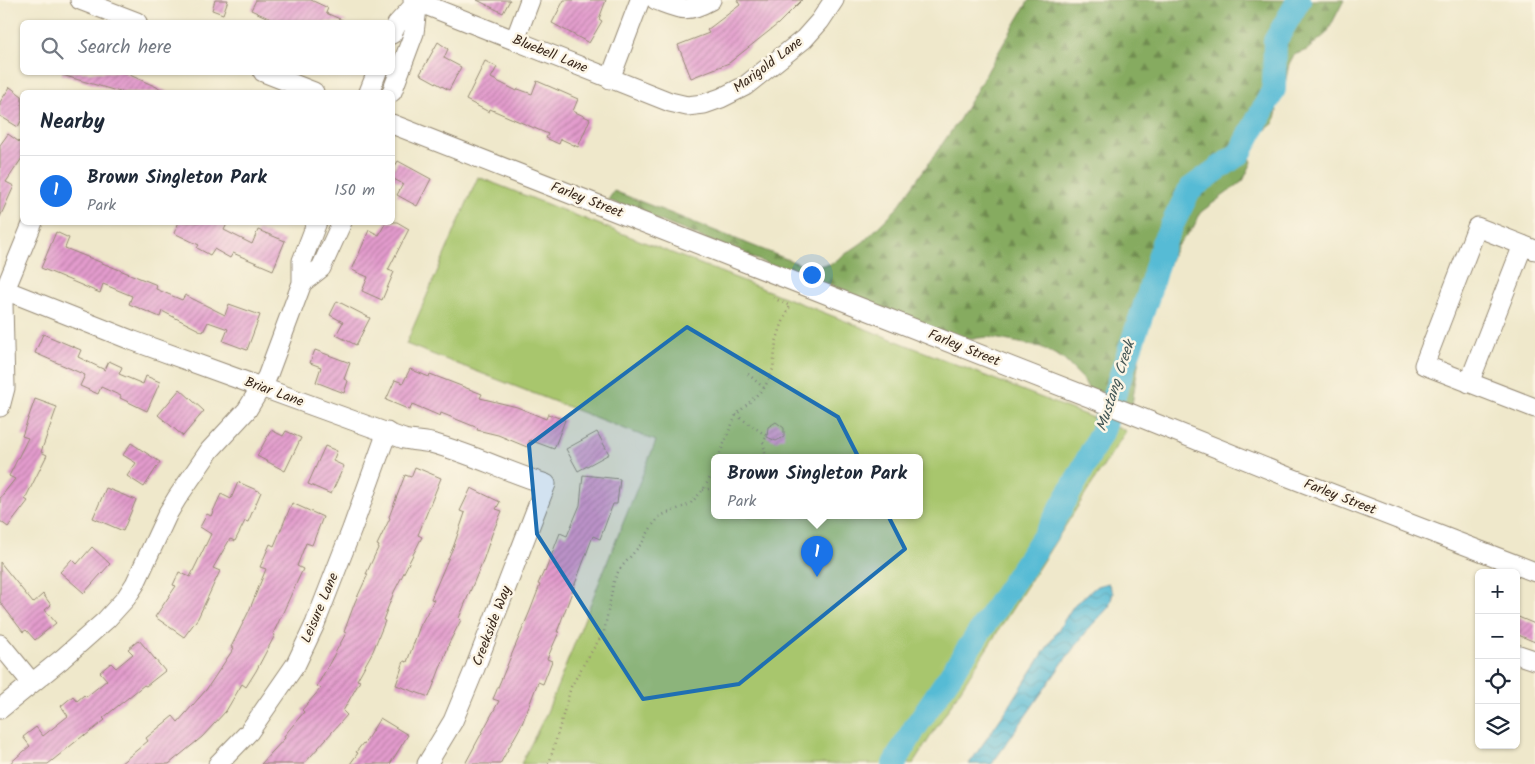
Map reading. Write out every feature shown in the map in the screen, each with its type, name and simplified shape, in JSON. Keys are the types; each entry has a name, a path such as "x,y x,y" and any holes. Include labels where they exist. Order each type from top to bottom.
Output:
{"street":[{"path":"80,0 132,20"},
{"path":"516,40 530,0"},
{"path":"610,79 640,0"},
{"path":"656,0 689,10 710,0"},
{"name":"Marigold Lane","path":"687,106 704,104 745,86 804,39 820,21 834,0"},
{"path":"395,28 416,1"},
{"path":"393,90 414,33 416,1"},
{"name":"Bluebell Lane","path":"416,1 610,79 670,102 687,106"},
{"path":"271,75 309,90"},
{"path":"370,90 376,75"},
{"name":"Farley Street","path":"395,125 1132,414 1505,567 1535,572"},
{"path":"0,407 4,388 3,303 5,290 32,225"},
{"path":"0,709 106,620 126,598 135,584 177,498 210,450 247,410 261,387 302,283 302,260 316,225"},
{"path":"302,283 321,268 335,225"},
{"path":"1469,383 1529,247 1477,227 1424,365 1469,383 1535,408"},
{"name":"Briar Lane","path":"5,290 131,340 404,439 430,443 462,453 519,476 546,484"},
{"name":"Leisure Lane","path":"218,764 249,732 296,664 352,530 387,432"},
{"name":"Creekside Way","path":"427,764 453,721 546,484"},
{"path":"0,644 32,683"}],"path":[{"path":"720,454 736,415 764,388 773,369 776,342 790,306 773,298"},
{"path":"748,374 764,388"},
{"path":"736,415 766,436 763,442 765,454"},
{"path":"549,764 571,688 604,632 614,581 619,570 642,543 660,516 690,504 703,490 711,476"},
{"path":"703,490 711,489"}],"highlighted area":[{"path":"687,327 838,417 905,549 739,684 643,699 537,534 529,445"}],"green space":[{"path":"1029,0 1344,0 1327,33 1307,50 1294,55 1289,64 1285,84 1273,99 1277,111 1274,123 1264,131 1247,129 1243,141 1252,162 1243,181 1201,212 1193,228 1176,247 1163,278 1142,300 1141,345 1132,405 1111,394 1089,390 1083,379 1062,358 1041,347 988,337 958,340 608,200 614,191 807,267 831,264 863,242 897,208 959,120"},
{"path":"478,177 1126,431 913,764 521,764 547,712 656,441 406,344"}],"water":[{"path":"1108,583 1113,593 1109,607 1091,626 1066,658 992,764 969,764 1010,705 1074,605 1097,586"}],"building":[{"path":"215,0 228,0 223,14 212,10"},
{"path":"256,0 311,0 328,8 326,13 342,20 273,20 251,10"},
{"path":"477,0 510,0 503,13"},
{"path":"564,0 606,0 599,19 602,21 589,43 552,23"},
{"path":"737,0 802,0 778,24 729,63 691,78 678,45 709,33 707,30 740,5"},
{"path":"438,42 448,49 444,58 461,67 449,90 420,74"},
{"path":"485,61 497,67 491,78 517,91 518,89 532,94 537,81 578,99 573,111 590,119 578,147 561,139 559,144 546,138 548,134 490,109 489,112 466,100"},
{"path":"62,75 130,75 164,90 113,90"},
{"path":"10,87 20,94 20,123 18,127 0,116 0,102"},
{"path":"8,134 20,143 20,161 6,182 14,186 0,217 0,145"},
{"path":"398,161 431,179 417,206 397,195 403,184 395,180 395,166"},
{"path":"395,222 409,229 388,270 394,272 382,300 362,291 368,277 352,270 369,230 379,235 384,225 395,225"},
{"path":"178,225 226,225 224,230 252,244 258,230 285,241 273,270 233,253 230,258 214,249 210,255 197,248 199,245 174,233"},
{"path":"56,232 69,238 65,248 157,285 156,289 182,300 185,295 225,315 229,304 260,315 247,350 223,341 228,329 208,322 203,332 162,311 160,317 129,304 132,296 103,284 100,293 41,268"},
{"path":"337,301 370,318 356,345 336,335 343,322 330,315"},
{"path":"43,334 81,350 78,357 105,370 109,361 122,367 119,374 143,384 146,376 160,382 147,411 101,387 98,394 80,386 85,375 35,353"},
{"path":"315,350 350,363 344,379 348,381 344,393 316,382 321,367 310,363"},
{"path":"410,369 429,377 430,374 482,394 480,398 517,407 546,419 548,414 565,420 554,449 530,440 527,447 498,435 477,430 478,428 441,413 440,416 412,404 410,410 386,400 395,380 403,383"},
{"path":"180,389 204,411 183,436 158,415"},
{"path":"35,399 57,407 41,452 47,455 25,499 28,501 8,527 0,521 0,498 15,479 9,476 28,438 22,436"},
{"path":"776,422 784,428 784,437 776,441 767,437 768,427"},
{"path":"271,430 283,436 286,431 301,438 285,471 257,456"},
{"path":"597,432 609,454 578,471 566,449"},
{"path":"131,443 160,462 144,487 127,476 136,463 123,455"},
{"path":"325,446 337,451 333,461 344,466 331,494 308,484"},
{"path":"415,467 441,478 418,535 422,537 394,592 373,651 357,680 360,681 343,711 347,715 304,764 261,764 285,738 284,736 304,712 302,710 321,688 317,686 346,633 344,632 355,602 368,574 366,574 379,546 377,545 390,518 405,475 411,477"},
{"path":"583,475 620,479 617,504 613,504 600,539 593,536 557,632 559,632 547,659 552,661 543,684 538,682 522,724 500,764 465,764 499,701 493,699 560,533 567,536 580,505"},
{"path":"238,482 261,492 248,522 245,521 235,541 230,539 213,568 220,571 198,618 184,637 155,617 176,586 173,585 179,572 190,577 211,534 200,527 207,514 211,516 221,494 231,499"},
{"path":"106,488 136,500 123,531 93,518"},
{"path":"471,488 500,502 496,509 502,511 459,618 461,620 448,645 429,697 396,685 404,661 407,662 420,626 434,600 431,599 454,545 465,513 460,511"},
{"path":"292,503 323,517 312,545 306,543 297,566 303,569 273,634 275,635 246,687 242,684 226,711 202,737 169,764 120,764 148,741 146,738 173,716 178,722 206,690 234,648 231,647 249,611 266,569 260,567 270,544 274,546"},
{"path":"92,547 110,564 84,593 60,572 72,559 77,564"},
{"path":"0,562 33,603 43,594 51,605 45,610 56,623 35,640 26,630 23,632 0,602"},
{"path":"1520,618 1535,624 1535,642 1520,636"},
{"path":"139,640 165,671 146,686 144,685 103,718 105,720 48,764 9,764 30,746 23,737 36,727 43,736 68,716 61,706 73,696 77,701 84,695 86,697 107,680 100,672 111,663 116,668 133,654 128,649"},
{"path":"380,718 408,735 390,764 350,764 358,753 356,752 364,744"}],"waterway":[{"name":"Mustang Creek","path":"894,764 914,729 1049,529 1081,472 1101,433 1148,296 1163,243 1190,189 1240,153 1274,89 1275,41 1299,0"}],"place":[{"name":"Brown Singleton Park","path":"817,577"}]}
